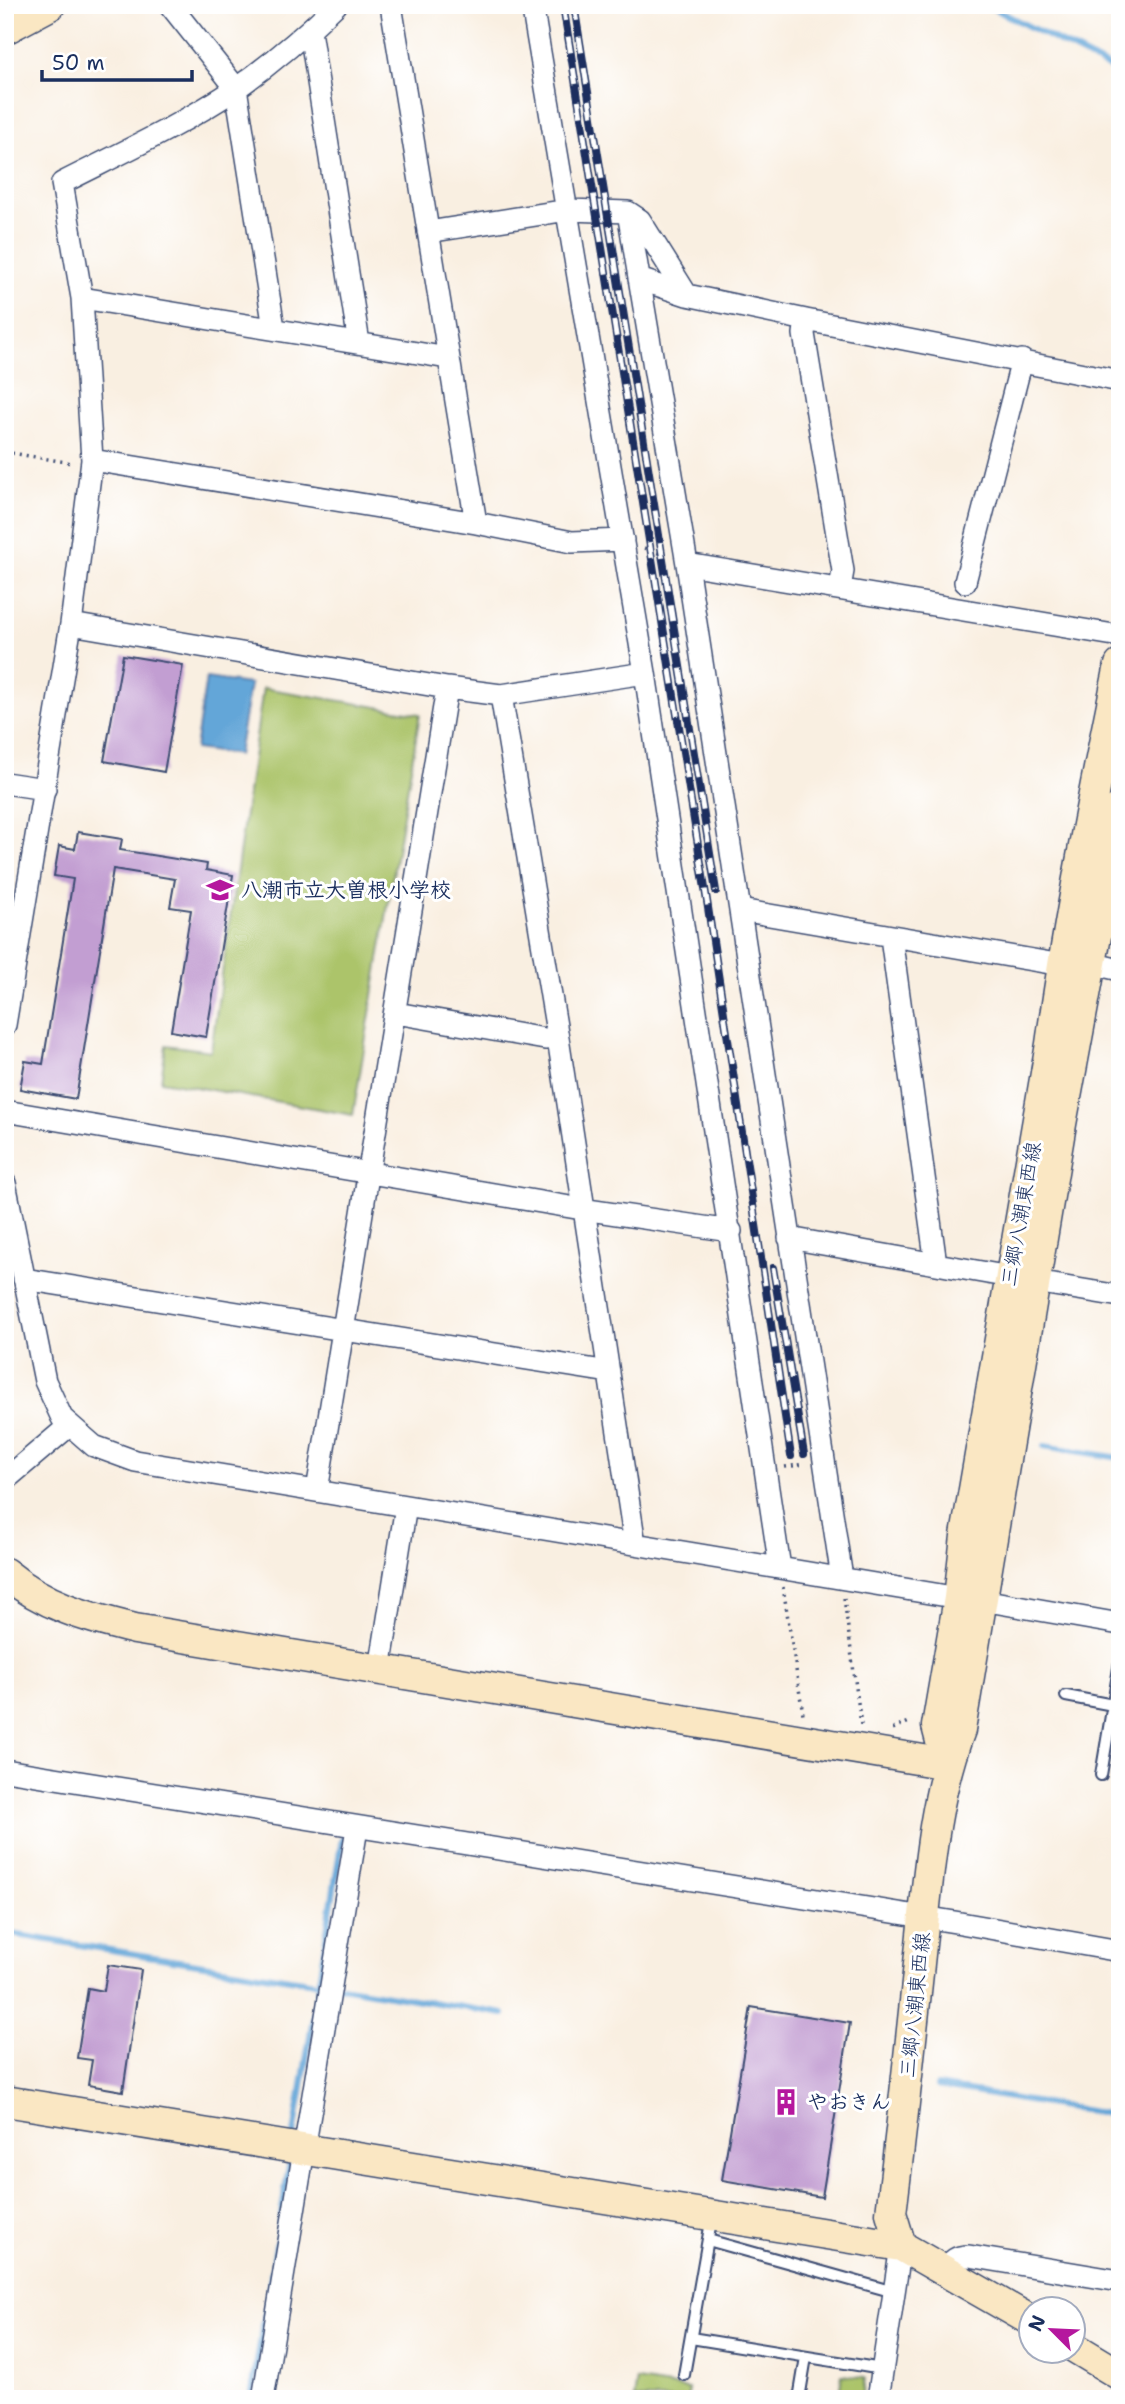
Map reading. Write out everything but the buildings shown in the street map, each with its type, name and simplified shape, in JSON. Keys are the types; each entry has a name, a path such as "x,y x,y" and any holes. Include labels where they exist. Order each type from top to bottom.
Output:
{"street":[{"path":"5,29 50,5"},
{"path":"170,5 236,88 274,328"},
{"path":"5,1025 71,624 92,460 82,298 62,183 161,132 236,88 310,30 336,5"},
{"path":"391,5 476,523"},
{"path":"532,5 645,673 780,1568"},
{"path":"310,30 359,343"},
{"path":"428,232 568,210 628,212 640,220 687,295"},
{"path":"628,212 687,564 842,1578"},
{"path":"639,279 687,295 1120,381"},
{"path":"82,298 448,358"},
{"path":"806,320 804,334 843,571 840,588"},
{"path":"965,582 1022,360"},
{"path":"92,460 476,523 572,542 623,540"},
{"path":"687,564 1120,636"},
{"path":"71,624 500,695 645,673"},
{"name":"三郷八潮東西線","path":"901,2246 891,2213 924,1917 947,1764 960,1730 971,1599 1076,964 1093,796 1120,665"},
{"path":"317,1491 447,688"},
{"path":"500,695 558,1038 635,1544"},
{"path":"5,783 45,789"},
{"name":"三郷八潮東西線","path":"1076,964 1120,807"},
{"path":"740,910 891,937 1120,970"},
{"path":"891,937 936,1264"},
{"path":"396,1013 545,1039 558,1038"},
{"path":"5,1111 582,1209 731,1231"},
{"path":"5,1183 45,1381 62,1419 94,1446 135,1461 1120,1624"},
{"path":"789,1238 1120,1296"},
{"path":"24,1279 609,1373"},
{"path":"5,1480 70,1425"},
{"path":"380,1669 406,1506"},
{"path":"5,1573 44,1600 83,1617 135,1629 947,1764"},
{"path":"5,1770 924,1917 1120,1951"},
{"path":"263,2399 357,1828"},
{"path":"5,2101 304,2149 710,2227 901,2246 1016,2311"},
{"path":"878,2399 901,2246"},
{"path":"946,2271 951,2261 958,2256 970,2256 1120,2281"},
{"path":"1086,2354 1120,2375"}],"lane":[{"path":"1101,1774 1120,1661"},
{"path":"1066,1696 1112,1705"},
{"path":"684,2375 710,2227 894,2292"},
{"path":"691,2338 882,2369"},
{"path":"799,2399 806,2357"}],"path":[{"path":"5,452 76,463 92,460"},
{"path":"623,540 687,564"},
{"path":"766,1471 824,1461"},
{"path":"780,1568 803,1716"},
{"path":"842,1578 862,1725 872,1727"},
{"path":"882,1728 893,1730 909,1722"}],"green space":[{"path":"263,688 420,714 353,1115 161,1081 166,1045 211,1051"},
{"path":"842,2375 865,2378 862,2399 838,2399"},
{"path":"637,2381 689,2389 687,2399 634,2399"}],"water":[{"path":"206,678 250,684 238,755 195,749"}],"waterway":[{"path":"987,5 1120,73"},
{"path":"1044,1446 1120,1458"},
{"path":"293,2141 342,1839"},
{"path":"5,1933 321,1984"},
{"path":"335,1986 504,2014"},
{"path":"937,2086 1120,2116"},
{"path":"251,2399 291,2155"}],"railway":[{"path":"563,5 707,901 791,1456"},
{"path":"574,5 716,891"},
{"path":"773,1268 804,1454"}],"place":[{"name":"八潮市立大曽根小学校","path":"220,890"},
{"name":"やおきん","path":"786,2102"}]}
